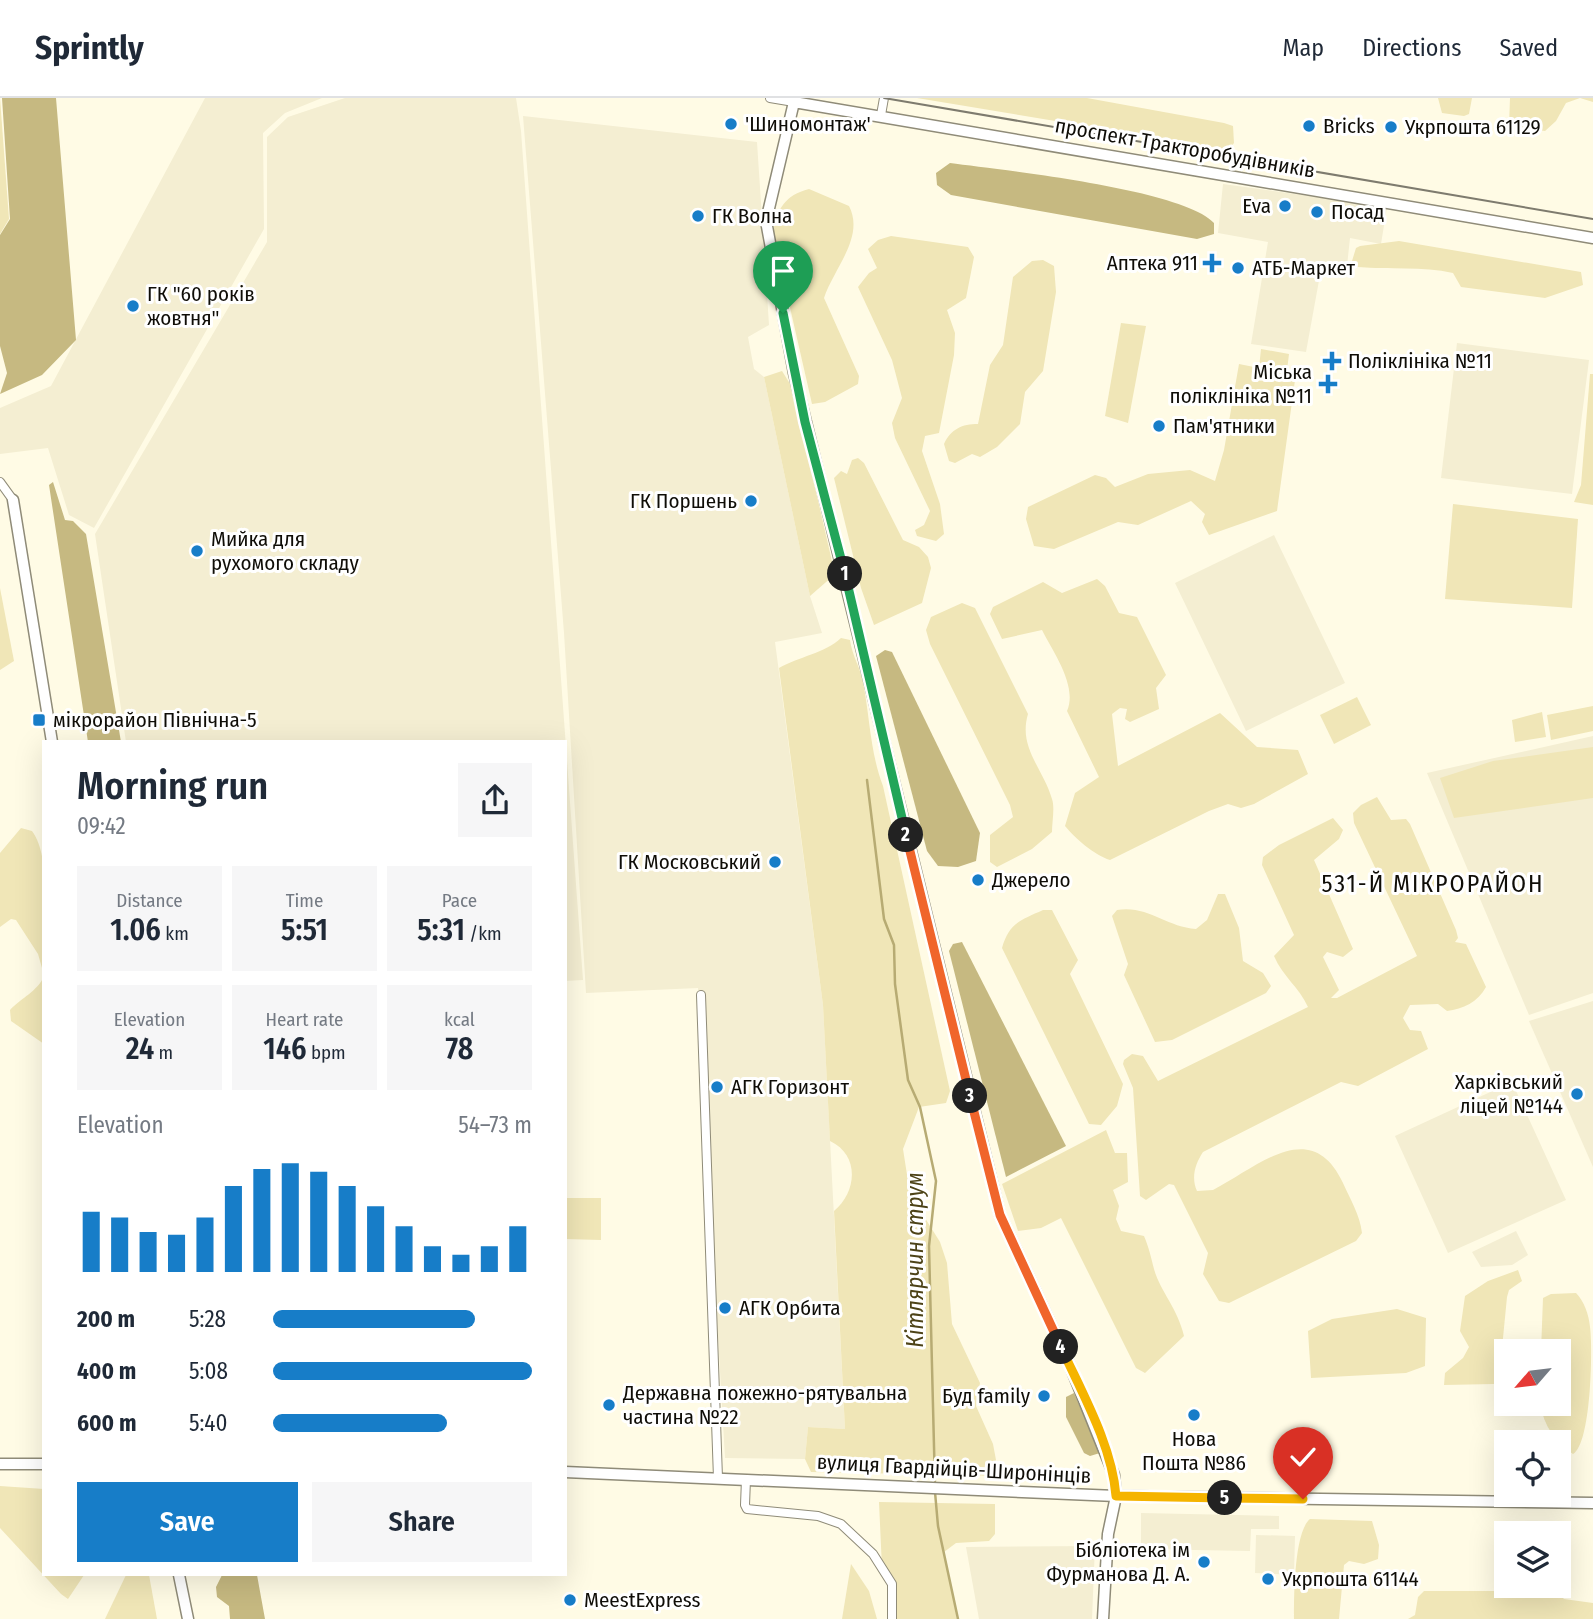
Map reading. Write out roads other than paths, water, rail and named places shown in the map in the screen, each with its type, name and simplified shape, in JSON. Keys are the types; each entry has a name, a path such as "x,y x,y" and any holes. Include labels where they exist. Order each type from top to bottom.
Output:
{"street":[{"name":"проспект Тракторобудівників","path":"770,98 1593,238"},
{"path":"881,115 884,98"},
{"path":"794,102 766,221 794,373 1000,1215 1104,1446 1114,1475 1116,1496 1108,1534 1103,1619"},
{"path":"0,482 13,500 52,740"},
{"path":"701,995 718,1478"},
{"path":"0,1464 42,1465"},
{"name":"вулиця Гвардійців-Широнінців","path":"567,1472 1116,1496 1593,1503"},
{"path":"746,1479 744,1505 747,1509 818,1516 841,1524 873,1554 892,1584 892,1619"},
{"path":"182,1576 188,1619"}],"waterway":[{"name":"Кітлярчин струм","path":"867,780 884,919 894,945 895,984 908,1080 920,1107 936,1181 929,1246 935,1486"},
{"name":"Кітлярчин струм","path":"935,1492 938,1526 958,1619"}],"tram line":[{"path":"884,98 1593,219"}],"place":[{"name":"'Шиномонтаж'","path":"731,124"},
{"name":"Bricks","path":"1309,126"},
{"name":"Укрпошта 61129","path":"1391,127"},
{"name":"Eva","path":"1285,206"},
{"name":"Посад","path":"1317,212"},
{"name":"ГК Волна","path":"698,216"},
{"name":"Аптека 911","path":"1212,263"},
{"name":"АТБ-Маркет","path":"1238,268"},
{"name":"ГК \"60 років жовтня\"","path":"133,306"},
{"name":"Поліклініка №11","path":"1332,361"},
{"name":"Міська поліклініка №11","path":"1328,384"},
{"name":"Пам'ятники","path":"1159,426"},
{"name":"ГК Поршень","path":"751,501"},
{"name":"Мийка для рухомого складу","path":"197,551"},
{"name":"мікрорайон Північна-5","path":"39,720"},
{"name":"ГК Московський","path":"775,862"},
{"name":"Джерело","path":"978,880"},
{"name":"АГК Горизонт","path":"717,1087"},
{"name":"Харківський ліцей №144","path":"1577,1094"},
{"name":"АГК Орбита","path":"725,1308"},
{"name":"Буд family","path":"1044,1396"},
{"name":"Державна пожежно-рятувальна частина №22","path":"609,1405"},
{"name":"Нова Пошта №86","path":"1194,1415"},
{"name":"Бібліотека iм Фурманова Д. А.","path":"1204,1562"},
{"name":"Укрпошта 61144","path":"1268,1579"},
{"name":"MeestExpress","path":"570,1600"}],"district":[{"name":"531-Й МІКРОРАЙОН","path":"1433,884"}]}
